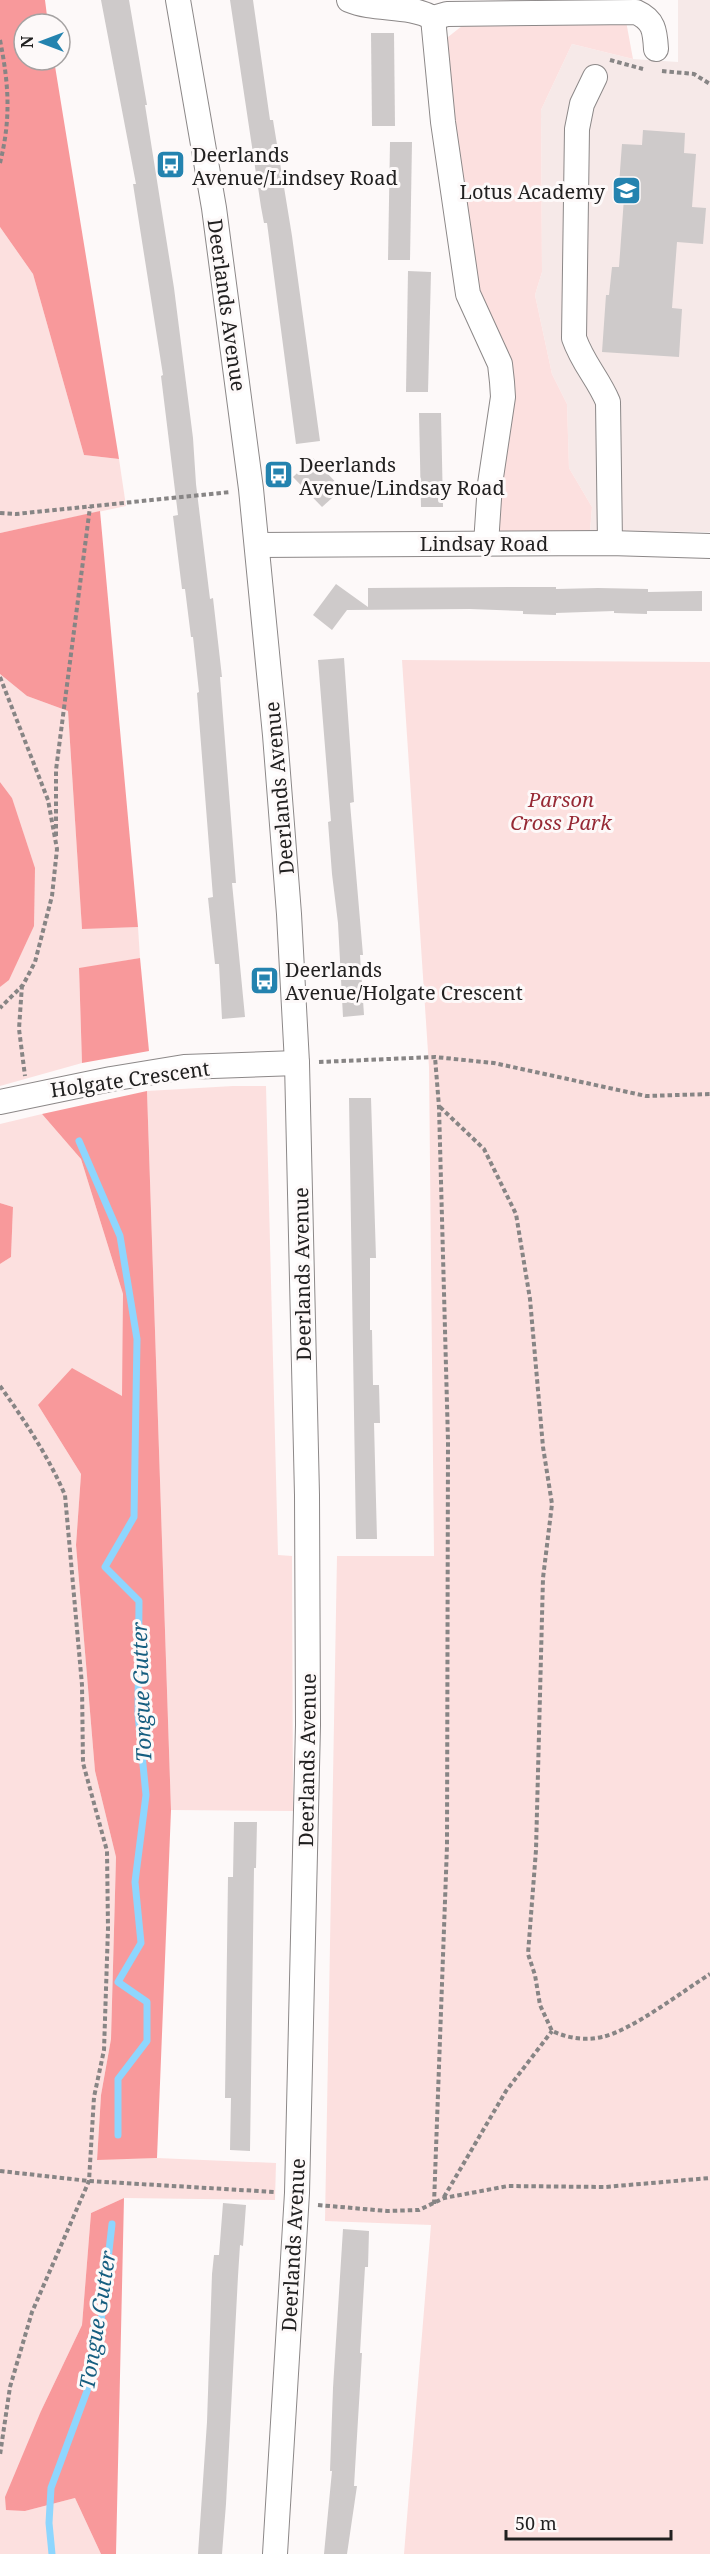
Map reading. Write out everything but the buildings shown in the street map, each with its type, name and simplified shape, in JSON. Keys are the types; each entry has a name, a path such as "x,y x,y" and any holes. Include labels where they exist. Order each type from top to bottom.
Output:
{"street":[{"name":"Deerlands Avenue","path":"178,0 214,208 251,489 290,915 297,1063 309,1725 297,2198 275,2554"},
{"path":"349,0 422,12 433,18 447,14 636,12 652,8 656,49"},
{"path":"433,18 443,122 468,294 500,363 502,382 503,397 490,484 486,544"},
{"path":"595,77 582,104 577,129 574,338 581,359 603,390 608,402 610,543"},
{"name":"Lindsay Road","path":"257,545 610,543 710,546"},
{"name":"Holgate Crescent","path":"0,1102 184,1067 297,1063"}],"path":[{"path":"0,40 9,85 8,134 0,164"},
{"path":"0,513 16,514 90,507 251,489"},
{"path":"0,1008 22,985 35,962 52,896 57,849 56,770 90,507"},
{"path":"0,677 48,800 57,849"},
{"path":"22,985 19,1029 28,1095"},
{"path":"297,1063 435,1057 494,1063 646,1096 710,1094"},
{"path":"434,2204 447,1822 448,1441 439,1107 435,1057"},
{"path":"439,1107 484,1149 516,1214 530,1299 543,1447 552,1504 543,1578 536,1850 528,1954 540,2005 552,2031 569,2038 603,2037 638,2021 710,1974"},
{"path":"0,1386 39,1445 65,1496 82,1685 83,1763 107,1851 108,1928 104,2050 94,2097 89,2181 32,2312 10,2386 0,2455"},
{"path":"444,2198 506,2091 552,2031"},
{"path":"0,2171 89,2181 297,2198 387,2211 419,2210 444,2198 508,2186 605,2187 710,2178"}],"shaded area":[{"path":"0,0 45,0 46,12 12,12 12,72 56,72 119,459 84,455 33,274 0,227"},
{"name":"Lotus Academy","path":"678,0 710,0 710,532 590,531 592,507 569,468 567,404 552,374 535,295 542,272 541,110 572,44 633,59 678,62"},
{"path":"100,511 138,927 82,929 68,711 27,696 0,674 0,533"},
{"path":"0,782 12,798 35,868 34,926 9,980 0,987"},
{"path":"140,958 149,1051 82,1063 79,968"},
{"path":"147,1091 171,1810 157,2158 97,2160 101,2095 111,2039 116,1857 95,1771 76,1545 81,1474 38,1405 72,1368 122,1396 123,1294 81,1159 42,1114"},
{"path":"0,1203 13,1207 11,1257 0,1264"},
{"path":"124,2198 116,2554 101,2554 75,2498 25,2511 6,2510 5,2497 41,2411 82,2325 91,2213"}],"green space":[{"path":"626,21 633,59 572,44 541,110 542,272 535,295 552,374 567,404 569,468 592,507 590,531 499,533 498,496 506,440 477,284 442,58 448,37 462,26"},
{"path":"0,227 33,274 84,455 119,459 126,506 0,533"},
{"name":"Parson Cross Park","path":"402,660 710,662 710,2554 404,2554 431,2225 325,2221 337,1556 434,1556 429,1067"},
{"path":"0,674 27,696 68,711 82,928 138,927 140,958 79,969 82,1063 0,1086 0,987 9,979 12,798 0,782"},
{"path":"266,1086 278,1555 292,1556 293,1811 171,1810 147,1091"},
{"path":"42,1114 81,1159 123,1294 123,1396 38,1405 81,1474 76,1545 95,1771 116,1857 111,2039 101,2095 97,2159 157,2158 276,2163 275,2200 124,2198 91,2213 82,2325 41,2411 25,2511 75,2498 101,2554 0,2554 0,1264 11,1257 13,1207 0,1203 0,1124"}],"waterway":[{"name":"Tongue Gutter","path":"79,1141 120,1236 137,1339 134,1517 105,1567 139,1601 138,1714 146,1795 135,1882 141,1943 118,1982 147,2002 147,2041 118,2079 118,2135"},
{"name":"Tongue Gutter","path":"52,2554 49,2523 51,2488 90,2383 100,2331 112,2224"}],"place":[{"name":"Deerlands Avenue/Lindsey Road","path":"171,165"},
{"name":"Lotus Academy","path":"626,191"},
{"name":"Deerlands Avenue/Lindsay Road","path":"278,475"},
{"name":"Deerlands Avenue/Holgate Crescent","path":"264,980"}]}
